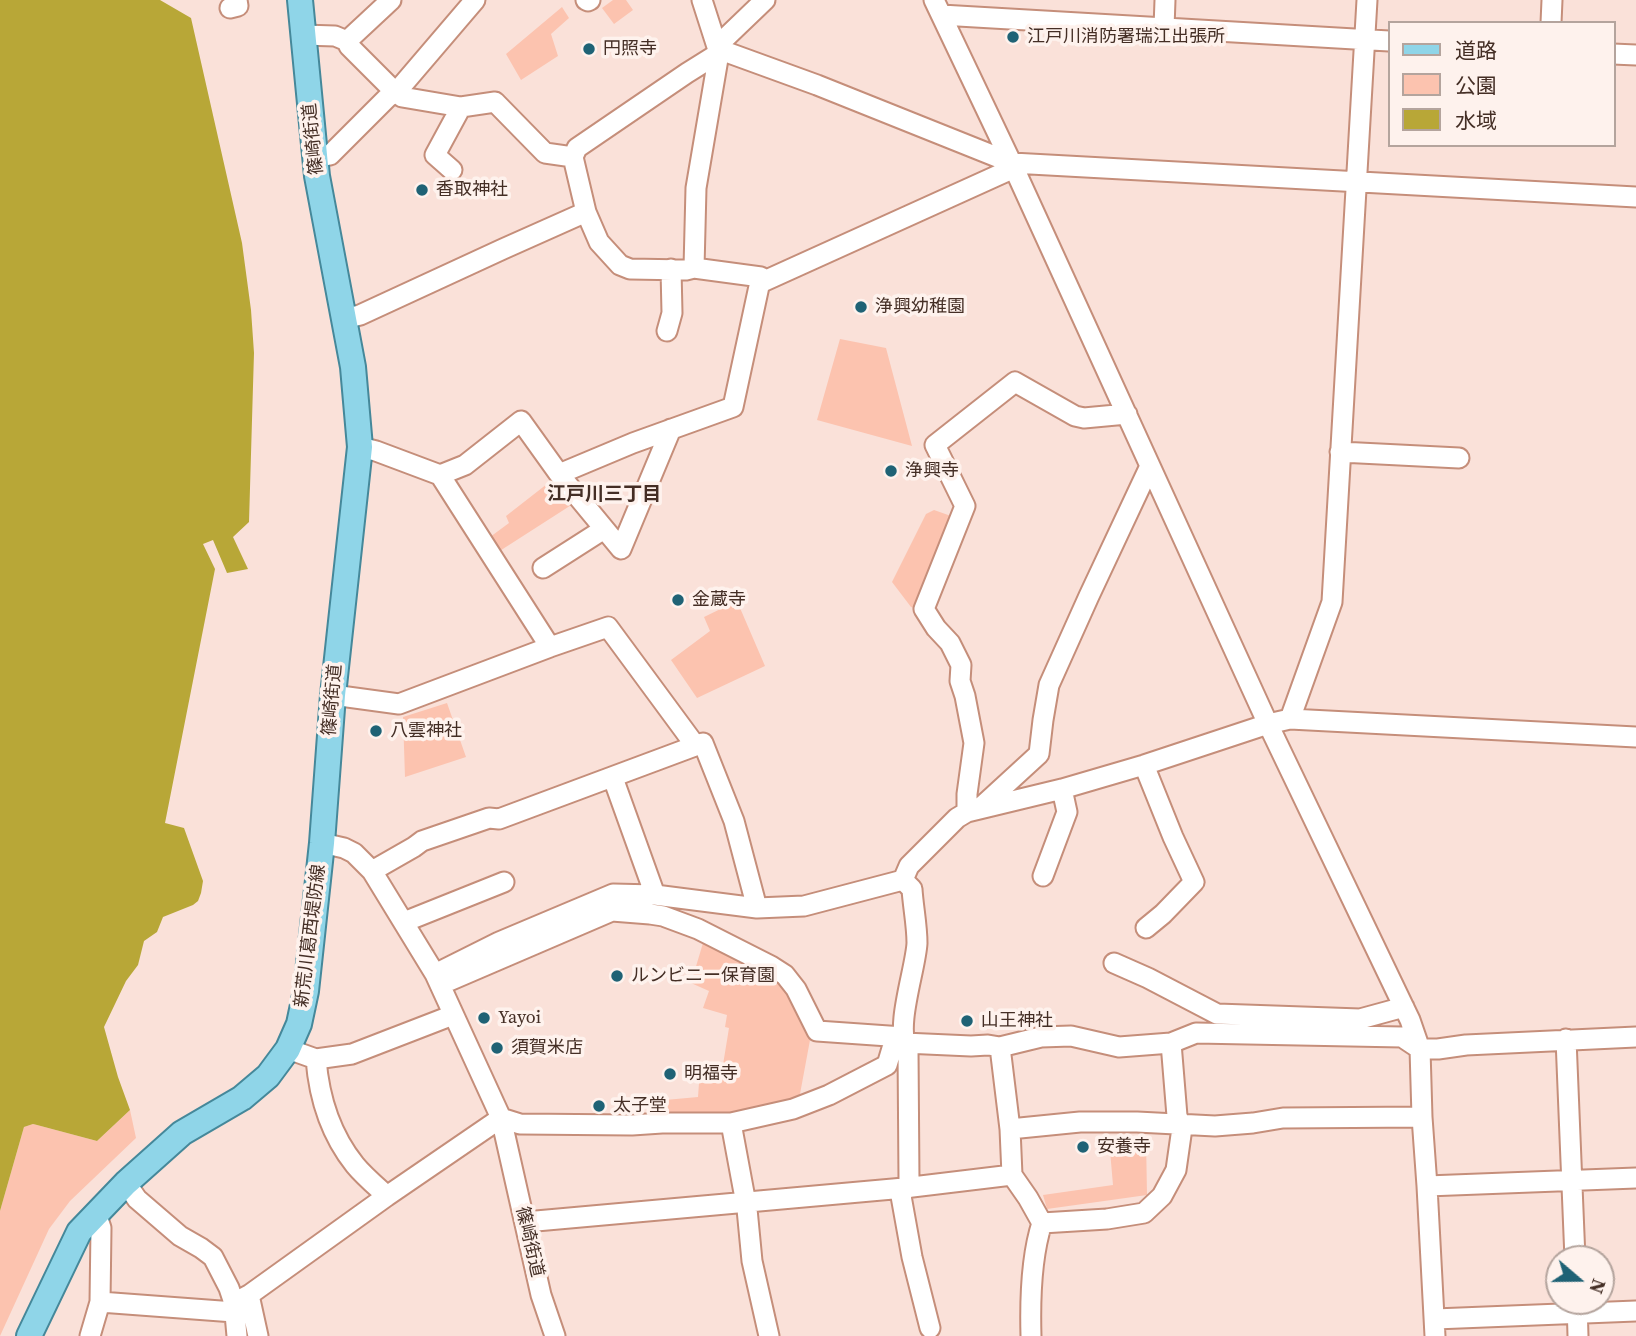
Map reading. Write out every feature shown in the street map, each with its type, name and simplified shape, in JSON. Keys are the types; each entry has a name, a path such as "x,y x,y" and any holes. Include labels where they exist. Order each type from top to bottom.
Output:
{"main road":[{"name":"篠崎街道","path":"300,0 317,176 353,367 360,447 333,695 322,844"},
{"name":"新荒川葛西堤防線","path":"29,1336 79,1233 96,1213 182,1133 245,1096 268,1076 288,1049 299,1024 306,991 322,844"}],"street":[{"path":"346,41 391,0"},
{"path":"315,158 330,155 399,89 475,0"},
{"path":"694,268 696,188 718,49 710,32 702,0"},
{"path":"559,474 633,443 733,407 761,277 694,268 630,268 620,265 598,242 586,212 573,157 578,148 718,49 765,0"},
{"path":"1164,28 1166,0"},
{"path":"1290,719 1332,602 1367,0"},
{"path":"1550,21 1552,0"},
{"path":"938,8 1164,28 1388,41"},
{"path":"938,8 1013,165 1268,724 1404,1007 1420,1049 1435,1328 1545,1312"},
{"path":"303,35 335,36 346,41 402,97 461,107 495,102 545,153 573,157"},
{"path":"718,49 817,85 1013,165 1636,197"},
{"path":"1615,54 1636,55"},
{"path":"452,170 435,155 461,107"},
{"path":"761,283 1013,165"},
{"path":"344,319 360,315 586,212"},
{"path":"667,331 672,313 671,269"},
{"path":"973,811 967,794 974,743 960,681 961,665 950,643 924,609 965,506 935,445 1015,382 1075,416 1084,418 1127,414"},
{"path":"440,475 465,465 521,421 559,474 621,549 671,429"},
{"path":"360,447 440,475 550,648"},
{"path":"1340,452 1458,458"},
{"path":"973,811 1040,754 1049,685 1150,466"},
{"path":"543,568 604,528"},
{"path":"333,695 399,704 608,627 695,745"},
{"path":"903,880 909,866 957,818 973,811 1062,789 1290,719 1636,737"},
{"path":"372,871 422,841 489,818 499,819 703,743 734,821 757,908"},
{"path":"1144,765 1194,882 1146,929"},
{"path":"612,778 655,895"},
{"path":"1043,876 1067,812 1062,789"},
{"name":"篠崎街道","path":"322,844 344,848 354,853 372,871 442,977 453,1015 501,1118 541,1294 555,1336"},
{"path":"442,977 499,942 613,894 655,895 757,908 804,906 903,880"},
{"path":"903,880 912,889 917,943 903,1040 908,1049 909,1181 901,1196 912,1257 930,1328"},
{"path":"404,922 504,882"},
{"path":"442,977 612,911 663,916 698,929 771,966 785,975 796,989 817,1031 1000,1047 1041,1037 1071,1036 1119,1046 1171,1042 1196,1033 1402,1037 1420,1049 1636,1037"},
{"path":"1114,963 1217,1014 1360,1019 1404,1007"},
{"path":"288,1049 316,1059 352,1054 453,1015"},
{"path":"1566,1039 1574,1245"},
{"path":"100,1302 239,1303 501,1118 520,1124 731,1122 793,1109 829,1095 887,1065 893,1045 903,1040"},
{"path":"1042,1223 1107,1219 1144,1213 1162,1196 1176,1170 1182,1128 1177,1116 1171,1042"},
{"path":"1000,1047 1010,1129 1012,1175 1042,1223 1030,1307 1031,1336"},
{"path":"316,1059 317,1078 331,1129 355,1165 387,1196"},
{"path":"1010,1129 1080,1122 1215,1125 1283,1118 1422,1117"},
{"path":"731,1122 746,1202 752,1261 769,1336"},
{"path":"525,1223 904,1188 1012,1175"},
{"path":"1427,1186 1636,1178"},
{"path":"126,1183 137,1199 180,1236 213,1257 258,1336"},
{"path":"90,1336 100,1302 101,1228 96,1213"},
{"path":"237,1336 239,1303"},
{"path":"1615,1310 1636,1311"},
{"path":"1577,1315 1578,1336"}],"green space":[{"path":"613,0 626,0 633,10 614,24 602,8"},
{"path":"562,7 569,18 551,34 558,56 521,80 506,54"},
{"path":"840,339 886,348 912,446 817,420"},
{"path":"556,477 576,502 495,554 486,540 509,523 506,516"},
{"path":"934,510 951,516 916,609 911,607 892,582 926,514"},
{"path":"737,601 765,666 697,698 671,660 710,631 704,617"},
{"path":"447,703 466,757 405,777 403,717"},
{"path":"703,943 777,980 792,994 810,1040 800,1094 785,1107 728,1116 666,1120 665,1100 698,1097 699,1083 720,1083 729,1028 725,1027 727,1015 703,1008 709,991 691,983"},
{"path":"130,1110 136,1138 70,1201 49,1229 0,1336 0,1211 24,1127 33,1124 97,1141"},
{"path":"1146,1138 1147,1195 1047,1209 1043,1195 1113,1185 1109,1139"}],"water":[{"path":"0,0 160,0 191,18 242,243 254,353 249,522 233,537 248,569 227,573 213,540 203,544 215,569 165,823 184,828 203,881 201,893 193,905 163,917 157,932 144,941 138,965 126,981 104,1027 130,1110 97,1141 33,1124 24,1127 0,1211"}],"place":[{"name":"江戸川消防署瑞江出張所","path":"1013,37"},
{"name":"円照寺","path":"589,49"},
{"name":"香取神社","path":"422,190"},
{"name":"浄興幼稚園","path":"861,307"},
{"name":"浄興寺","path":"891,471"},
{"name":"金蔵寺","path":"678,600"},
{"name":"八雲神社","path":"376,731"},
{"name":"ルンビニー保育園","path":"617,976"},
{"name":"Yayoi","path":"484,1018"},
{"name":"山王神社","path":"967,1021"},
{"name":"須賀米店","path":"497,1048"},
{"name":"明福寺","path":"670,1074"},
{"name":"太子堂","path":"599,1106"},
{"name":"安養寺","path":"1083,1147"}],"district":[{"name":"江戸川三丁目","path":"604,495"}]}
